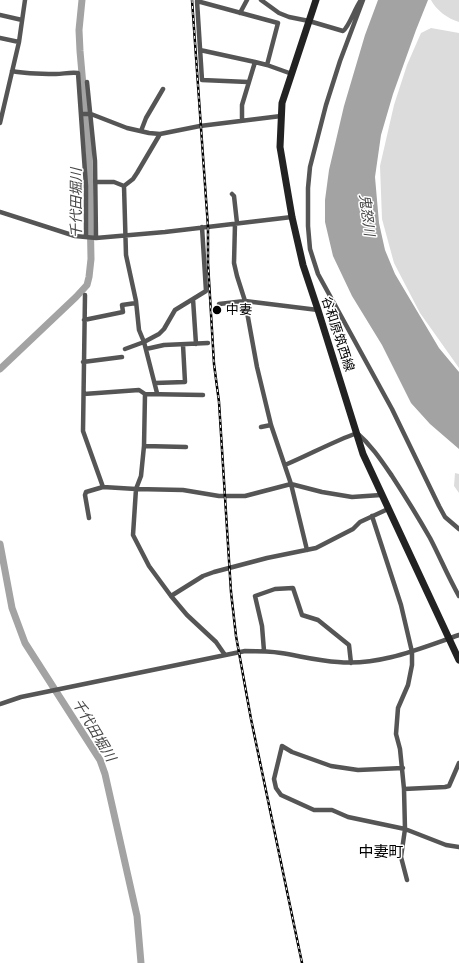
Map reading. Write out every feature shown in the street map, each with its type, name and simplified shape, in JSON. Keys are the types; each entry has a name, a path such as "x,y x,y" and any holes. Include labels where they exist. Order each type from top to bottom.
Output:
{"main road":[{"name":"谷和原筑西線","path":"316,0 282,103 280,147 292,216 303,266 364,454 381,495 459,660"}],"street":[{"path":"0,124 18,42 25,0"},
{"path":"240,13 247,0"},
{"path":"261,0 279,13 289,17 343,31 346,29 352,14 362,0"},
{"path":"362,0 340,60 326,105 310,167 308,188 308,226 310,249 318,274 392,409 439,506 445,517 459,529"},
{"path":"248,82 202,80 197,1 278,24 268,65"},
{"path":"0,15 22,20"},
{"path":"0,38 18,42"},
{"path":"200,50 268,65 292,74"},
{"path":"242,120 242,105 255,62"},
{"path":"12,71 58,74 68,72 78,73 86,186 86,237"},
{"path":"87,82 96,182 96,238"},
{"path":"141,131 146,118 163,89"},
{"path":"82,114 91,114 127,128 160,134 200,126 281,116"},
{"path":"124,186 133,179 160,134"},
{"path":"96,182 114,182 124,186"},
{"path":"124,186 124,236 126,255 136,302 139,330 144,342 157,393"},
{"path":"232,194 234,196 236,224 234,263 245,301 257,367 271,425 291,484 307,550"},
{"path":"0,212 75,236 96,238 236,224 292,216"},
{"path":"125,349 144,342 159,334 164,329 175,310 206,291 207,287 202,227"},
{"path":"85,295 83,431 103,486"},
{"path":"193,299 196,344"},
{"path":"219,304 245,301 318,310"},
{"path":"84,320 123,312 122,305 136,302"},
{"path":"146,349 164,345 208,343"},
{"path":"155,383 185,382 183,345"},
{"path":"83,362 122,356"},
{"path":"84,394 139,390 145,394 157,393 203,395"},
{"path":"145,394 144,446 141,476 136,489 133,535 149,566 171,596 216,642 225,655"},
{"path":"261,426 271,425"},
{"path":"285,465 317,451 338,439 357,433 381,460 400,489 430,538 449,579 459,596"},
{"path":"144,446 186,447"},
{"path":"89,518 85,495 86,492 103,486 136,489 183,490 219,496 245,496 291,484 322,492 352,497 381,495"},
{"path":"171,596 203,576 214,572 267,558 316,548 335,540 360,522 388,509"},
{"path":"372,516 380,545 401,605 412,652 412,665 408,685 398,708 396,722 396,734 403,768 404,789 405,829 401,857 407,880"},
{"path":"264,651 262,626 255,596 275,589 293,588 302,615 318,620 349,645 351,662"},
{"path":"0,704 21,698 245,651 264,651 339,662 370,661 412,652 459,635"},
{"path":"403,768 358,770 331,766 292,752 282,746 274,779 276,788 280,795 314,810 332,810 348,817 405,829 446,845 459,847"},
{"path":"404,789 449,786 459,763"}],"shaded area":[{"path":"431,0 459,0 459,22 443,14"},
{"path":"431,28 459,33 459,368 420,313 394,263 382,219 380,166 394,105 407,65 421,33"},
{"path":"455,473 459,474 459,493 454,486"}],"water":[{"name":"鬼怒川","path":"378,0 428,0 393,94 381,135 375,177 379,223 385,250 395,274 439,348 459,372 459,449 430,424 411,403 382,345 352,296 333,256 325,222 325,200 329,170 344,106 365,35"}],"waterway":[{"name":"千代田堀川","path":"0,369 76,297 87,285 89,277 91,259 89,154 79,30 82,0"},
{"name":"千代田堀川","path":"0,544 12,608 25,643 100,760 105,774 137,916 141,963"}],"railway":[{"path":"192,0 208,227 208,263 214,364 219,402 231,592 236,636 251,719 302,963"}],"place":[{"name":"中妻","path":"217,310"}],"district":[{"name":"中妻町","path":"381,852"}]}
